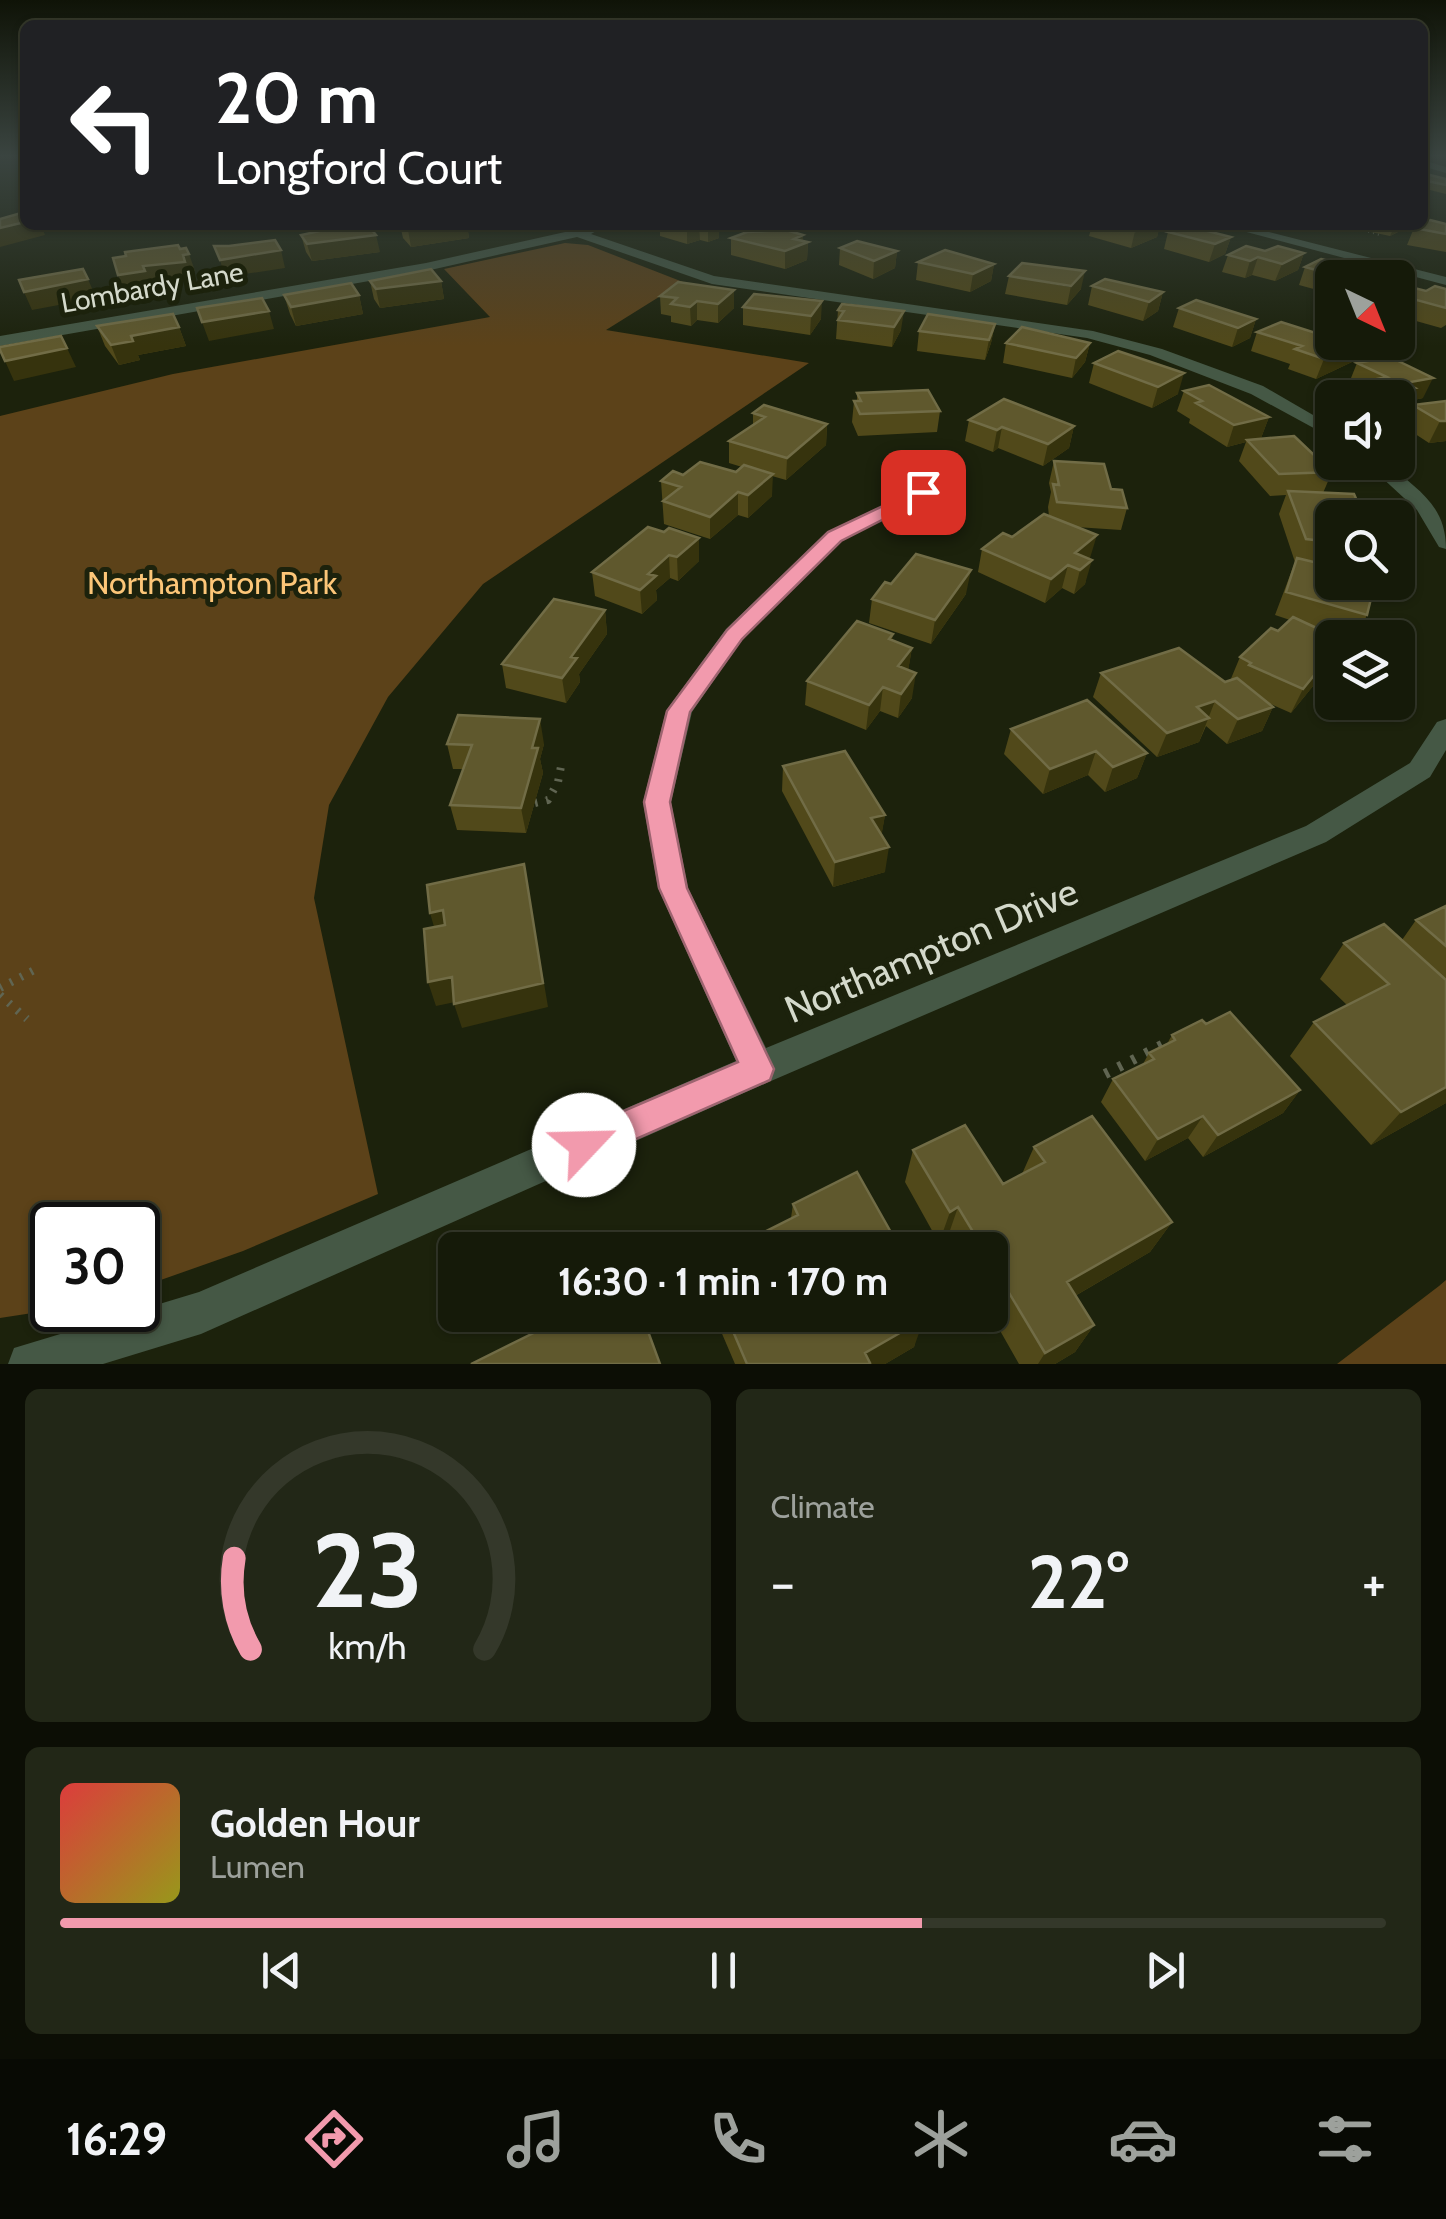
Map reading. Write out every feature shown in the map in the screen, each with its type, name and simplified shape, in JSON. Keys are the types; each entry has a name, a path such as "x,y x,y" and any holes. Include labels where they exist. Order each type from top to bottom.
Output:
{"street":[{"name":"Lombardy Lane","path":"0,341 426,267 592,230"},
{"path":"1246,230 1446,281"},
{"path":"580,234 712,280 1088,334 1226,378 1315,424"},
{"path":"1394,480 1425,507 1446,543"},
{"path":"758,1069 673,888 657,802 678,711 734,634 834,536 923,492"},
{"name":"Northampton Drive","path":"30,1364 201,1313 758,1069 1316,834 1420,770 1446,728"}],"path":[{"path":"1364,230 1380,235"},
{"path":"535,803 548,800 558,782 562,761"},
{"path":"27,1019 17,1014 0,992 38,968"},
{"path":"1105,1074 1166,1043 1174,1051"}],"green space":[{"name":"Northampton Park","path":"565,243 588,245 683,282 606,330 809,363 483,584 388,697 329,805 314,898 378,1194 243,1251 160,1280 160,1202 30,1202 30,1313 0,1318 0,416 173,374 490,317 444,269"},
{"path":"1446,1280 1446,1364 1337,1364 1439,1286"}],"building":[{"path":"0,219 20,219 20,223 0,228"},
{"path":"1428,221 1446,224 1446,234 1425,230 1428,230"},
{"path":"324,230 372,230 376,235 307,244 301,235"},
{"path":"786,230 803,235 794,239 808,242 785,251 731,238 747,232"},
{"path":"1204,230 1231,237 1215,244 1168,232"},
{"path":"275,240 281,250 220,260 214,246 229,246"},
{"path":"857,241 897,251 874,261 840,248"},
{"path":"178,245 189,254 183,255 185,262 143,266 145,271 118,275 113,258 126,256 125,252"},
{"path":"1246,246 1265,251 1278,246 1304,253 1282,264 1228,255"},
{"path":"945,250 994,264 973,274 918,262"},
{"path":"1022,263 1085,271 1071,286 1009,276"},
{"path":"83,269 88,279 24,292 19,280"},
{"path":"431,269 441,281 376,289 370,281"},
{"path":"1105,279 1163,292 1149,302 1092,286"},
{"path":"678,282 734,290 718,304 671,304 677,298 660,296"},
{"path":"351,283 359,295 291,307 284,295"},
{"path":"1415,288 1446,289 1446,308 1417,300"},
{"path":"754,294 822,301 811,316 743,307"},
{"path":"262,298 269,311 202,322 197,308"},
{"path":"1196,300 1256,319 1238,328 1179,308"},
{"path":"842,304 904,311 894,327 838,320 844,311 838,310"},
{"path":"173,314 179,327 131,336 133,341 111,345 97,326"},
{"path":"928,314 995,324 989,340 919,331"},
{"path":"1281,322 1315,333 1315,356 1295,349 1302,346 1257,332"},
{"path":"1022,327 1090,343 1076,358 1006,343"},
{"path":"61,336 67,348 5,361 0,350 0,347"},
{"path":"1118,351 1184,373 1158,387 1094,363"},
{"path":"1396,360 1433,378 1372,380 1387,377 1357,363"},
{"path":"1209,385 1269,417 1234,425 1196,403 1202,401 1184,391"},
{"path":"928,390 940,411 860,414 854,401 861,401 857,393"},
{"path":"1004,399 1074,426 1048,444 969,420"},
{"path":"1446,401 1446,421 1440,421 1415,405"},
{"path":"764,405 827,424 787,458 729,441 765,417 753,413"},
{"path":"1294,436 1315,456 1315,473 1279,474 1247,440"},
{"path":"1054,461 1104,464 1111,489 1122,490 1127,508 1057,502 1053,484 1059,485"},
{"path":"700,462 736,472 744,465 773,474 748,495 738,492 710,517 663,501 681,487 661,481 673,471 683,475"},
{"path":"1288,491 1354,494 1357,500 1315,500 1315,540 1306,539"},
{"path":"1044,514 1097,535 1075,553 1092,560 1080,570 1068,565 1051,579 982,549 1003,533 1012,537"},
{"path":"648,527 664,532 669,528 699,538 677,557 669,555 648,574 656,576 640,590 592,572"},
{"path":"916,554 971,570 935,620 872,599 885,582 891,584"},
{"path":"1297,558 1315,562 1315,600 1371,600 1367,615 1286,592"},
{"path":"554,599 605,610 571,657 577,658 562,678 502,664"},
{"path":"1293,617 1315,627 1315,674 1303,689 1249,665 1240,657 1271,628 1278,631"},
{"path":"857,621 893,634 889,639 912,648 898,666 916,673 901,694 883,687 869,705 807,681"},
{"path":"1179,648 1225,682 1237,678 1273,707 1238,719 1215,701 1197,707 1209,718 1167,733 1101,673"},
{"path":"1087,700 1147,753 1113,767 1096,751 1050,769 1011,729"},
{"path":"458,715 540,719 532,748 538,748 521,808 450,805 472,745 447,744"},
{"path":"845,751 885,815 871,818 889,847 835,862 783,766"},
{"path":"524,864 543,983 454,1004 452,977 428,982 424,929 445,925 443,910 430,913 427,885"},
{"path":"1446,906 1446,946 1416,920"},
{"path":"1384,924 1446,980 1446,1087 1401,1112 1314,1022 1389,984 1344,943"},
{"path":"1230,1012 1300,1090 1218,1135 1203,1116 1158,1139 1113,1079 1154,1059 1149,1053 1175,1040 1172,1035"},
{"path":"1092,1116 1172,1222 1067,1282 1094,1325 1045,1353 1008,1291 1008,1232 973,1232 958,1207 950,1212 913,1150 965,1125 1003,1184 1045,1162 1034,1147"},
{"path":"857,1172 891,1232 764,1232 798,1215 793,1204"},
{"path":"536,1332 648,1332 660,1364 471,1364"},
{"path":"733,1332 901,1332 865,1353 868,1364 747,1364"}],"route":[{"path":"584,1145 758,1069 673,888 657,802 678,711 734,634 834,536 923,492"}]}
